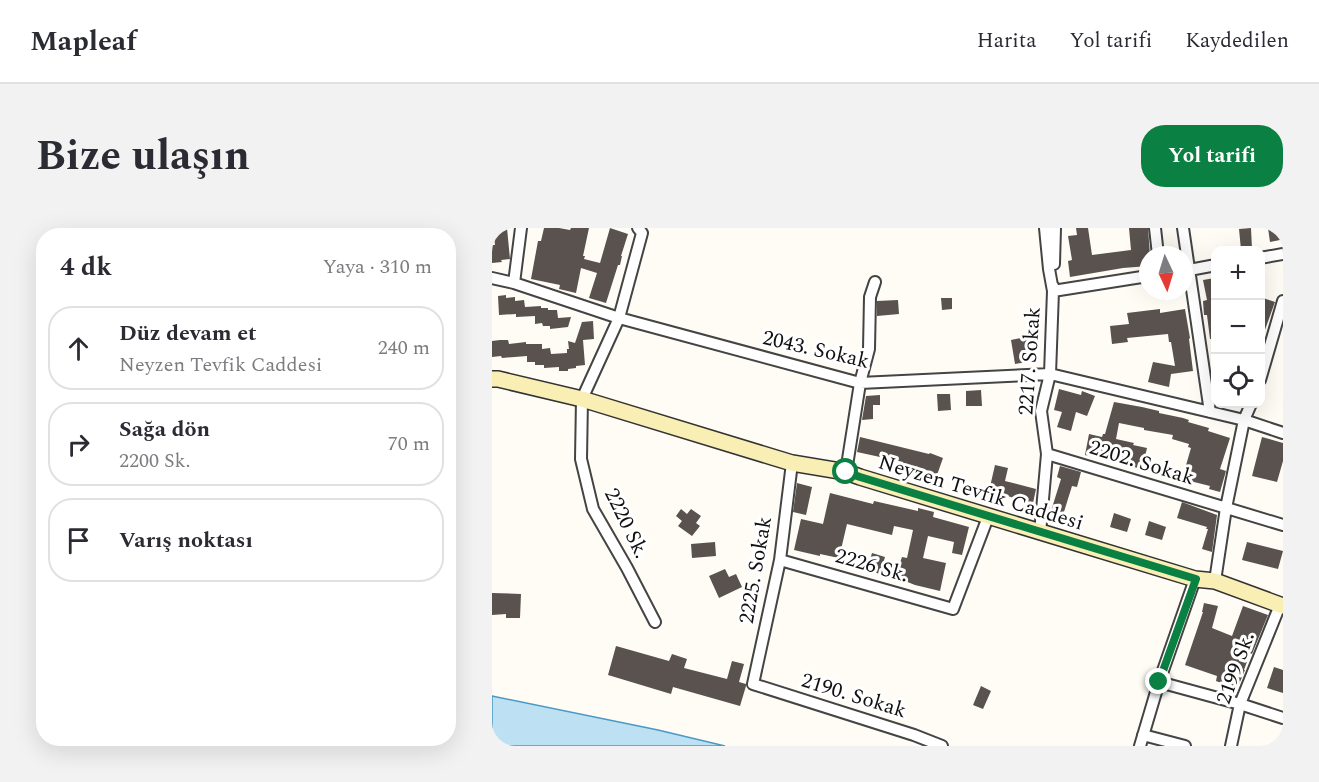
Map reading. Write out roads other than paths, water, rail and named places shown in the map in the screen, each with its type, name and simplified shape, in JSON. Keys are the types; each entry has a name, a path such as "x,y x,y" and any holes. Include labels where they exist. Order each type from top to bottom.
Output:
{"street":[{"path":"514,283 521,228"},
{"name":"2217. Sokak","path":"1040,533 1047,454 1041,411 1050,374 1053,291 1045,228"},
{"path":"1055,228 1053,291 1139,277"},
{"path":"1155,228 1157,246"},
{"path":"1183,228 1184,246"},
{"path":"582,399 619,318 640,231"},
{"path":"1265,257 1283,254"},
{"path":"1193,269 1211,266"},
{"name":"2043. Sokak","path":"492,278 514,283 619,318 860,383 1050,374 1244,420 1283,433"},
{"path":"846,472 860,383 869,349 870,297 875,282"},
{"path":"1191,300 1210,412"},
{"path":"1265,365 1281,319 1283,301"},
{"name":"Neyzen Tevfik Caddesi","path":"492,379 582,399 792,463 846,472 1040,533 1196,579 1215,581 1282,605"},
{"name":"2220 Sk.","path":"582,399 581,459 593,509 655,622"},
{"path":"1215,581 1226,508 1244,420 1249,408"},
{"name":"2202. Sokak","path":"1047,454 1283,525"},
{"name":"2225. Sokak","path":"753,684 780,560 792,463"},
{"name":"2226 Sk.","path":"780,560 953,609 988,517"},
{"path":"1185,746 1141,740 1196,579"},
{"name":"2199 Sk.","path":"1231,746 1240,704 1282,605"},
{"path":"1159,682 1283,718"},
{"name":"2190. Sokak","path":"753,684 942,746"}],"water":[{"path":"492,696 658,730 725,746 492,746"}]}
